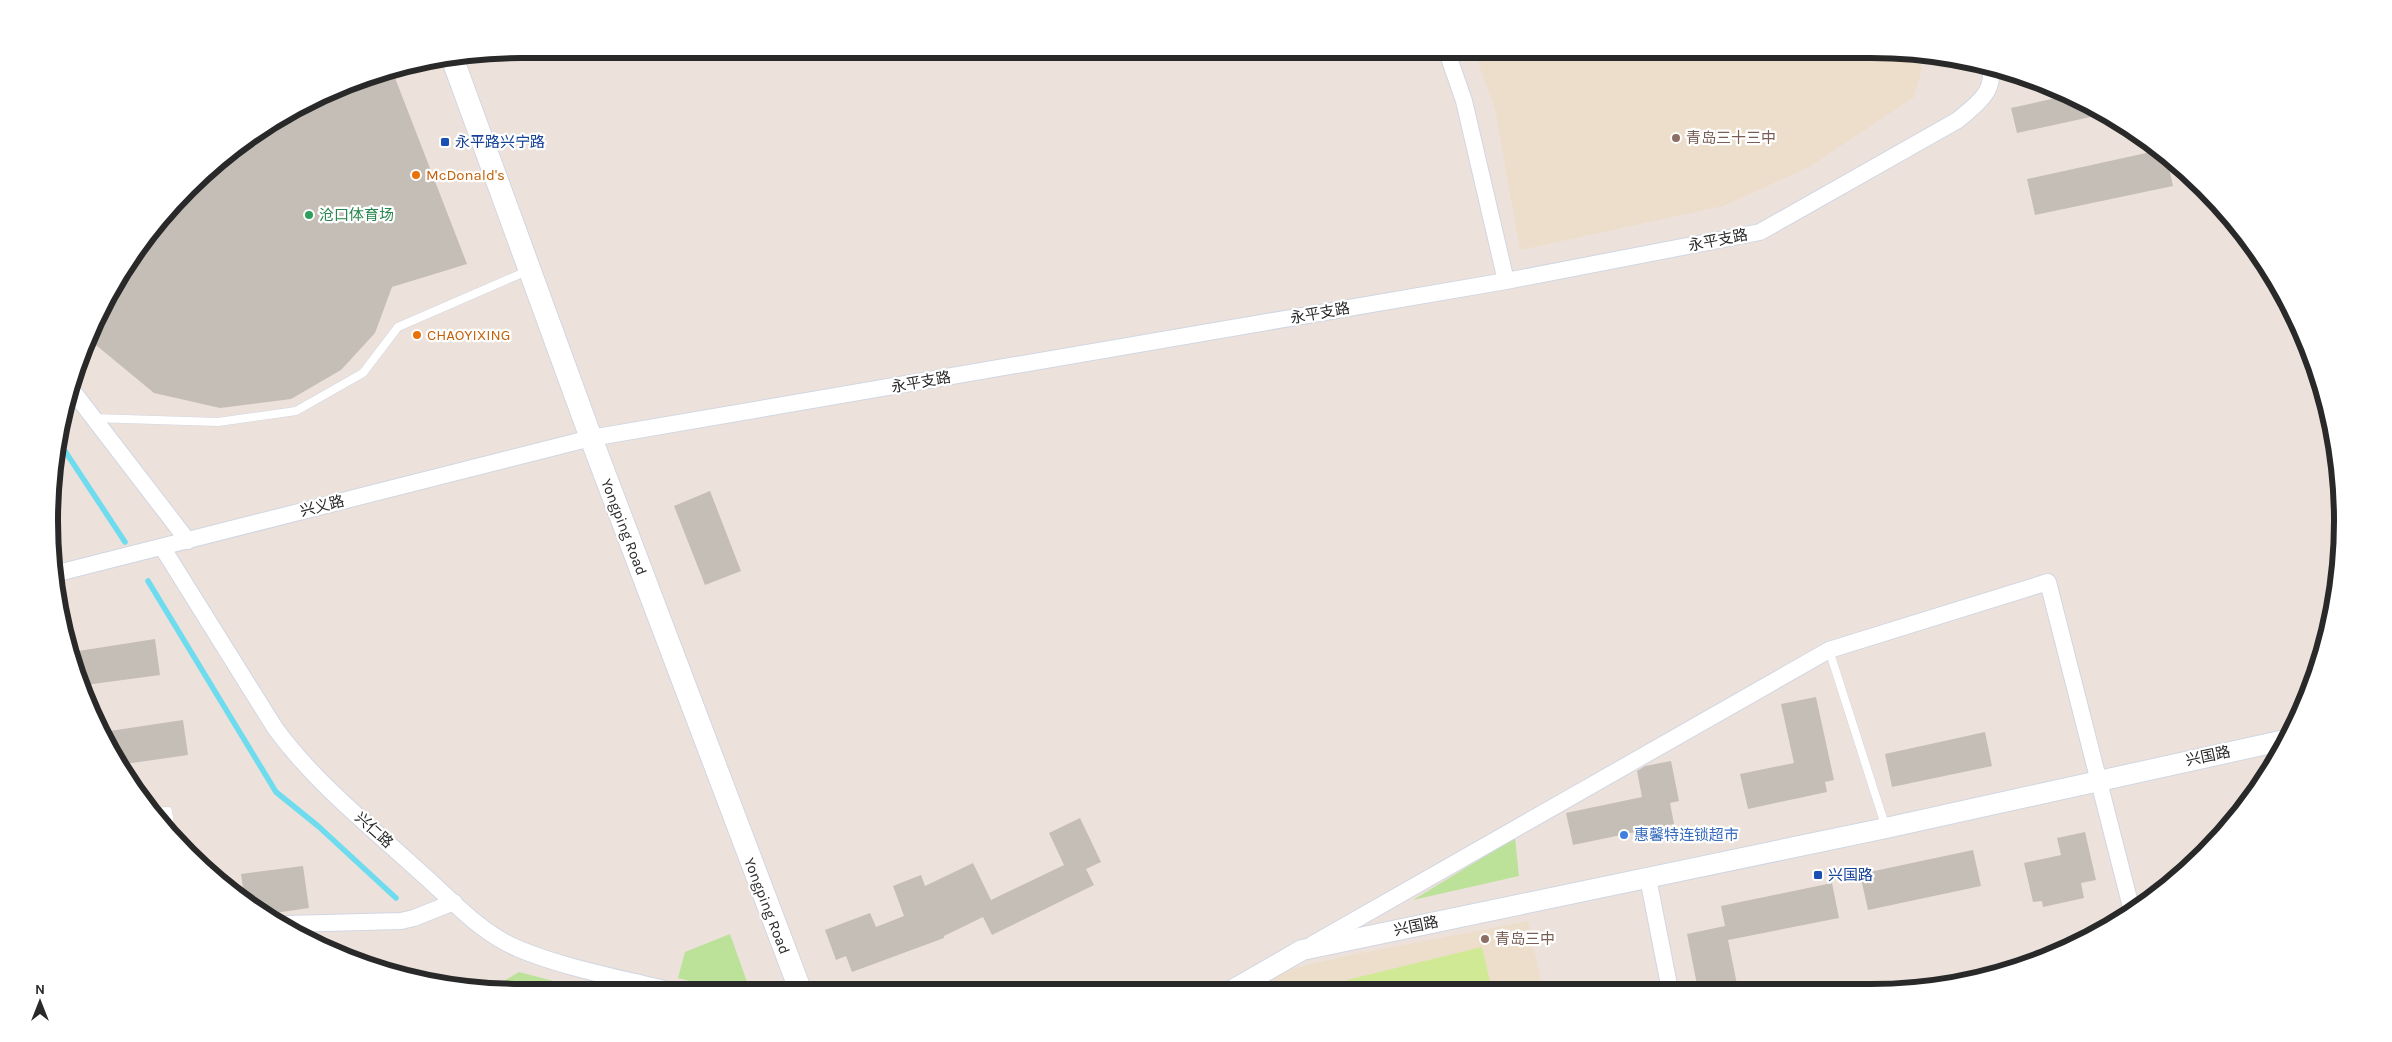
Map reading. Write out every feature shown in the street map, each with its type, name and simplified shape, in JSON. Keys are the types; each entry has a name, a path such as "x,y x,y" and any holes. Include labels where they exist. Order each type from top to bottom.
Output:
{"main road":[{"name":"Yongping Road","path":"454,62 591,438 798,984"}],"street":[{"path":"1449,58 1464,101 1506,281"},
{"name":"永平支路","path":"591,438 1506,281 1760,232 1958,120 1986,96 1992,77 1991,73"},
{"path":"75,394 188,540"},
{"name":"兴义路","path":"60,572 591,438"},
{"name":"兴仁路","path":"162,547 275,728 293,752 336,797 480,926 517,948 553,961 644,984"},
{"path":"1302,950 1830,650 2048,582 2130,905"},
{"name":"兴国路","path":"1243,984 1302,950 1886,828 2278,741"},
{"path":"1648,878 1669,984"},
{"path":"292,924 401,920 414,918 454,902"}],"lane":[{"path":"93,418 218,422 296,411 363,372 398,327 529,270"},
{"path":"1830,650 1886,828"},
{"path":"160,811 168,810 170,823"}],"shaded area":[{"name":"青岛三十三中","path":"1476,58 1901,58 1920,60 1922,69 1914,97 1809,167 1723,206 1520,250 1495,109"},
{"name":"青岛三中","path":"1528,921 1542,984 1263,984 1288,970 1346,956"}],"green space":[{"path":"1515,838 1519,876 1413,900"},
{"path":"730,934 748,984 700,984 678,978 685,952"},
{"path":"1482,947 1491,984 1337,984"},
{"path":"519,972 565,984 521,984 499,984"}],"building":[{"name":"沧口体育场","path":"394,75 467,264 392,287 375,333 341,370 291,399 220,408 154,393 93,343 105,316 120,289 153,239 193,193 239,153 263,136 316,105"},
{"path":"2059,98 2096,116 2017,133 2011,108"},
{"path":"2151,152 2169,166 2173,186 2035,215 2027,179"},
{"path":"710,491 741,571 705,585 674,506"},
{"path":"155,639 160,675 88,685 76,651"},
{"path":"1816,697 1834,780 1825,782 1827,792 1748,809 1740,774 1794,763 1781,704"},
{"path":"183,720 188,755 127,764 108,731"},
{"path":"1985,732 1992,766 1892,787 1885,754"},
{"path":"1671,761 1679,801 1670,803 1674,824 1573,845 1566,813 1642,797 1637,771 1645,766"},
{"path":"1080,818 1101,862 1086,869 1094,885 992,935 983,917 944,936 944,938 852,972 846,956 836,960 825,930 870,913 876,927 904,916 893,886 921,875 925,886 973,863 991,900 1064,865 1049,833"},
{"path":"2085,832 2096,880 2081,883 2084,898 2043,907 2042,901 2033,902 2024,863 2061,855 2057,838"},
{"path":"1973,850 1981,886 1868,910 1860,874"},
{"path":"303,866 309,908 274,913 244,892 241,874"},
{"path":"1832,883 1839,918 1728,940 1737,984 1697,984 1687,934 1725,926 1721,906"}],"waterway":[{"path":"63,448 125,542"},
{"path":"148,581 276,792 318,826 396,898"}],"place":[{"name":"青岛三十三中","path":"1676,138"},
{"name":"永平路兴宁路","path":"445,142"},
{"name":"McDonald's","path":"416,175"},
{"name":"沧口体育场","path":"309,215"},
{"name":"CHAOYIXING","path":"417,335"},
{"name":"惠馨特连锁超市","path":"1624,835"},
{"name":"兴国路","path":"1818,875"},
{"name":"青岛三中","path":"1485,939"}]}
